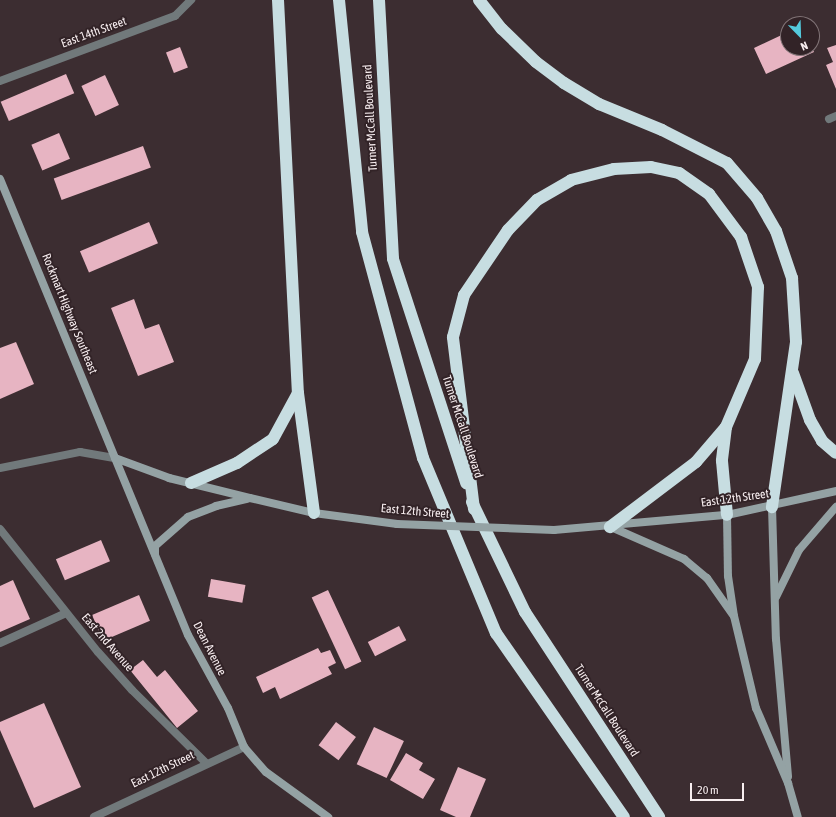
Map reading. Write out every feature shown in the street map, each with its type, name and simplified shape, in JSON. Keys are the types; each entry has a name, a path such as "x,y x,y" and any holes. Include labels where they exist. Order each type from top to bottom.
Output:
{"highway":[{"path":"278,0 298,393 314,513"},
{"name":"Turner McCall Boulevard","path":"339,0 362,232 423,458 496,633 624,817"},
{"name":"Turner McCall Boulevard","path":"379,0 393,259 474,509 525,612 659,817"},
{"path":"479,0 502,29 524,52 564,83 599,104 695,146 727,163 743,180 776,231 792,278 796,342 772,507"},
{"path":"474,509 453,337 464,295 508,230 537,200 571,180 614,169 651,167 679,173 709,194 741,237 758,287 755,359 726,427 722,461 727,515"},
{"path":"792,368 810,420 822,441 836,453"},
{"path":"191,483 237,463 273,439 298,393"},
{"path":"610,526 696,462 726,427"}],"main road":[{"name":"Rockmart Highway Southeast","path":"0,179 115,458"},
{"name":"East 12th Street","path":"115,458 191,483 314,513 397,524 554,530 610,526 727,515 772,507 836,491"},
{"name":"Dean Avenue","path":"115,458 188,635 228,708 244,747 266,772 328,817"},
{"path":"156,558 155,546 188,517 216,506 250,498"},
{"path":"772,507 775,600 788,783"},
{"path":"775,600 799,550 836,507"},
{"path":"727,515 728,576 734,616 756,708 788,783 798,817"},
{"path":"610,526 684,559 707,578 734,616"}],"street":[{"name":"East 14th Street","path":"0,81 175,16 184,10 191,0"},
{"name":"East 12th Street","path":"0,468 80,452 115,458"},
{"name":"East 2nd Avenue","path":"0,529 66,613 132,690 206,763"},
{"path":"0,643 66,613"},
{"name":"East 12th Street","path":"94,817 206,763 244,747"}],"building":[{"path":"780,36 780,56 805,56 766,74 754,48"},
{"path":"836,45 836,89 826,65 833,62 827,48"},
{"path":"180,47 188,68 174,73 166,52"},
{"path":"66,74 74,93 9,121 1,102"},
{"path":"105,75 119,105 95,116 81,86"},
{"path":"59,133 70,159 42,170 31,145"},
{"path":"143,146 151,168 62,200 54,178"},
{"path":"149,222 158,243 89,272 80,251"},
{"path":"134,299 145,329 159,324 174,362 138,376 111,308"},
{"path":"16,342 34,384 0,399 0,348"},
{"path":"101,540 110,561 65,580 56,559"},
{"path":"211,579 245,585 242,603 208,597"},
{"path":"13,580 30,619 0,632 0,586"},
{"path":"328,590 361,662 345,669 312,598"},
{"path":"139,595 150,621 103,641 92,615"},
{"path":"399,626 406,640 375,656 368,642"},
{"path":"318,648 321,653 330,650 336,663 328,667 332,674 280,699 275,687 263,693 256,677"},
{"path":"143,660 157,677 165,670 198,711 177,728 130,670"},
{"path":"44,703 81,787 34,808 0,730 0,722"},
{"path":"336,722 356,737 339,760 319,745"},
{"path":"374,727 404,741 387,778 357,764"},
{"path":"406,753 423,763 419,770 435,779 423,799 390,780"},
{"path":"458,767 486,779 470,817 456,817 440,810"}]}
